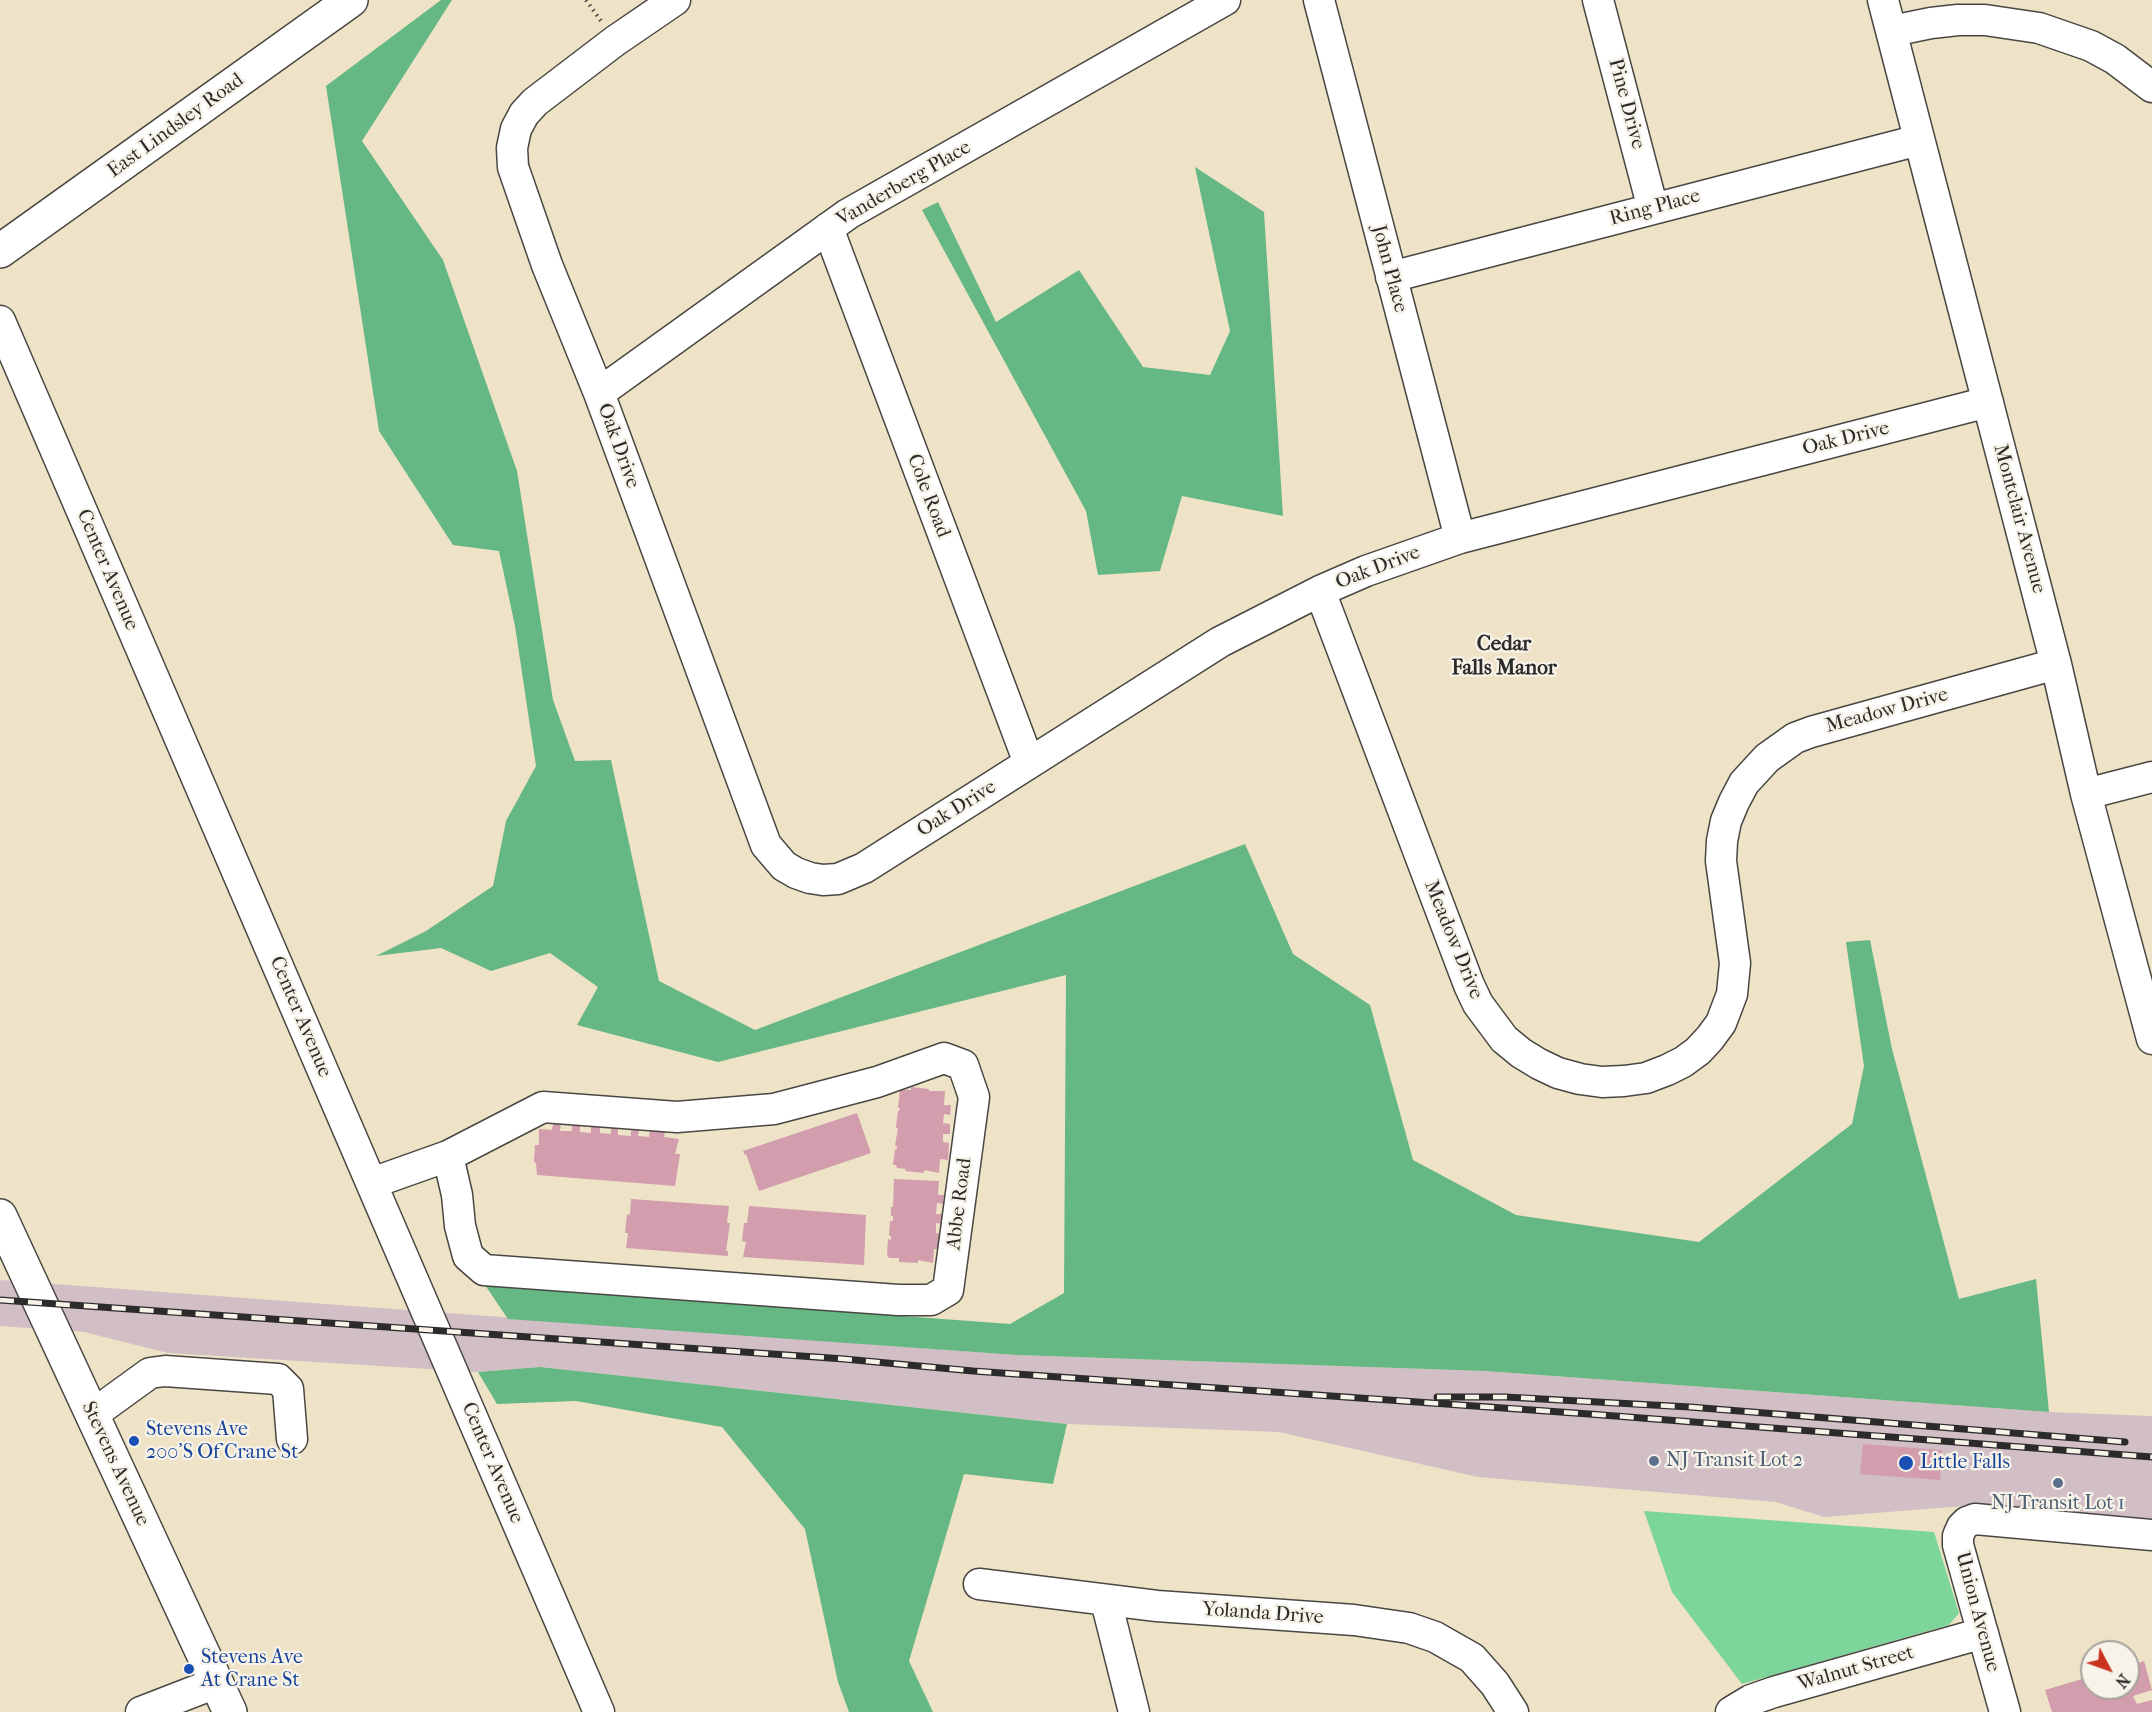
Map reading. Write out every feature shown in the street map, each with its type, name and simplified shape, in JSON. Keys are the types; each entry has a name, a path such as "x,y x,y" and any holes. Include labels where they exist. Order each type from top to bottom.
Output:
{"main road":[{"name":"East Lindsley Road","path":"0,251 351,0"},
{"name":"Stevens Avenue","path":"0,1216 230,1712"}],"street":[{"name":"Oak Drive","path":"675,0 615,41 534,102 516,129 512,148 515,177 766,845 774,857 796,873 824,880 851,875 1220,642 1320,591 1394,561 1460,538 1988,402"},
{"name":"Vanderberg Place","path":"598,393 848,214 1225,0"},
{"name":"John Place","path":"1319,0 1460,538"},
{"name":"Pine Drive","path":"1598,0 1653,209"},
{"name":"Montclair Avenue","path":"1883,0 2056,664 2086,794 2152,1039"},
{"path":"1892,31 1958,20 1985,20 2039,27 2091,46 2115,59 2152,87"},
{"name":"Ring Place","path":"1391,277 1919,140"},
{"name":"Cole Road","path":"828,228 1029,763"},
{"name":"Center Avenue","path":"0,321 599,1712"},
{"name":"Meadow Drive","path":"1320,591 1478,1004 1504,1039 1539,1064 1569,1076 1602,1082 1646,1078 1667,1070 1698,1051 1721,1023 1732,994 1735,963 1721,861 1722,841 1726,820 1744,783 1767,758 1795,738 1811,732 2056,664"},
{"path":"2086,794 2152,777"},
{"name":"Abbe Road","path":"372,1183 447,1156 543,1107 677,1117 774,1109 877,1082 945,1058 963,1065 974,1097 948,1290 931,1300 898,1300 484,1270 468,1256 447,1156"},
{"path":"92,1415 150,1373 165,1371 278,1379 288,1389 292,1439"},
{"name":"Union Avenue","path":"2005,1712 1958,1545 1958,1536 1962,1527 1967,1521 1975,1519 2152,1535"},
{"name":"Yolanda Drive","path":"979,1584 1106,1601 1354,1620 1409,1628 1445,1641 1472,1658 1495,1684 1513,1712"},
{"path":"1106,1601 1134,1712"},
{"name":"Walnut Street","path":"1731,1712 1751,1700 1774,1692 1983,1633"},
{"path":"141,1712 216,1683"}],"shaded area":[{"path":"0,1280 1017,1355 1485,1371 2049,1412 2152,1416 2152,1519 1965,1506 1824,1517 1776,1502 1478,1477 1279,1432 1067,1424 540,1367 478,1372 168,1353 84,1332 0,1326"}],"green space":[{"path":"441,0 452,0 362,141 443,260 517,471 553,700 575,761 611,760 659,981 755,1030 1245,844 1293,954 1370,1005 1413,1160 1516,1215 1699,1242 1852,1124 1864,1066 1846,942 1870,940 1892,1049 1959,1299 2036,1279 2049,1412 1485,1371 1017,1355 508,1319 485,1285 1010,1324 1064,1293 1066,975 718,1062 577,1025 598,987 550,953 491,971 441,948 376,956 426,931 493,886 506,821 536,766 515,626 499,551 453,545 379,431 326,86"},
{"path":"1195,167 1264,212 1283,516 1182,496 1160,571 1098,575 1086,511 922,210 938,202 996,322 1079,270 1143,367 1210,375 1230,331"},
{"path":"540,1367 1067,1424 1053,1484 964,1474 909,1661 933,1712 849,1712 838,1682 805,1529 722,1427 576,1401 497,1404 478,1372"},
{"path":"1644,1511 1934,1532 1959,1613 1949,1625 1742,1684 1672,1592"}],"building":[{"path":"911,1087 929,1089 929,1091 945,1091 944,1105 951,1105 950,1115 944,1114 943,1123 950,1124 950,1134 943,1134 943,1142 949,1143 948,1160 940,1159 939,1173 924,1170 924,1173 905,1171 906,1169 893,1165 897,1149 895,1145 900,1089 911,1090"},
{"path":"857,1113 871,1153 759,1191 743,1151"},
{"path":"553,1124 561,1124 560,1131 572,1131 572,1125 580,1125 580,1132 591,1133 591,1126 600,1127 600,1133 611,1134 611,1128 618,1129 618,1135 631,1136 631,1129 639,1130 638,1136 649,1137 650,1131 665,1132 664,1137 679,1139 675,1154 680,1154 675,1186 537,1175 534,1162 535,1145 539,1145 539,1129 552,1130"},
{"path":"894,1179 939,1181 938,1195 944,1195 943,1204 937,1203 936,1214 943,1214 942,1224 936,1223 936,1233 942,1234 941,1250 934,1249 933,1263 918,1260 918,1263 899,1262 899,1258 889,1258 887,1255 888,1239 891,1240 890,1221 893,1221 891,1207 893,1207"},
{"path":"631,1199 729,1206 727,1223 730,1223 726,1251 728,1251 728,1256 626,1248 628,1233 625,1233"},
{"path":"749,1206 866,1215 864,1265 743,1257 746,1242 742,1241 744,1223 747,1223"},
{"path":"1863,1444 1942,1450 1940,1480 1860,1474"},
{"path":"2144,1661 2152,1690 2140,1694 2140,1662"},
{"path":"2080,1680 2080,1700 2135,1700 2137,1704 2152,1700 2152,1712 2052,1712 2045,1690"}],"railway":[{"path":"0,1300 844,1359 973,1371 1589,1414 2152,1457"},
{"path":"1437,1397 1505,1397 1690,1407 2125,1442"}],"place":[{"name":"Stevens Ave 200'S Of Crane St","path":"134,1441"},
{"name":"NJ Transit Lot 2","path":"1654,1461"},
{"name":"Little Falls","path":"1906,1463"},
{"name":"NJ Transit Lot 1","path":"2058,1483"},
{"name":"Stevens Ave At Crane St","path":"189,1669"}],"district":[{"name":"Cedar Falls Manor","path":"1504,657"}]}
